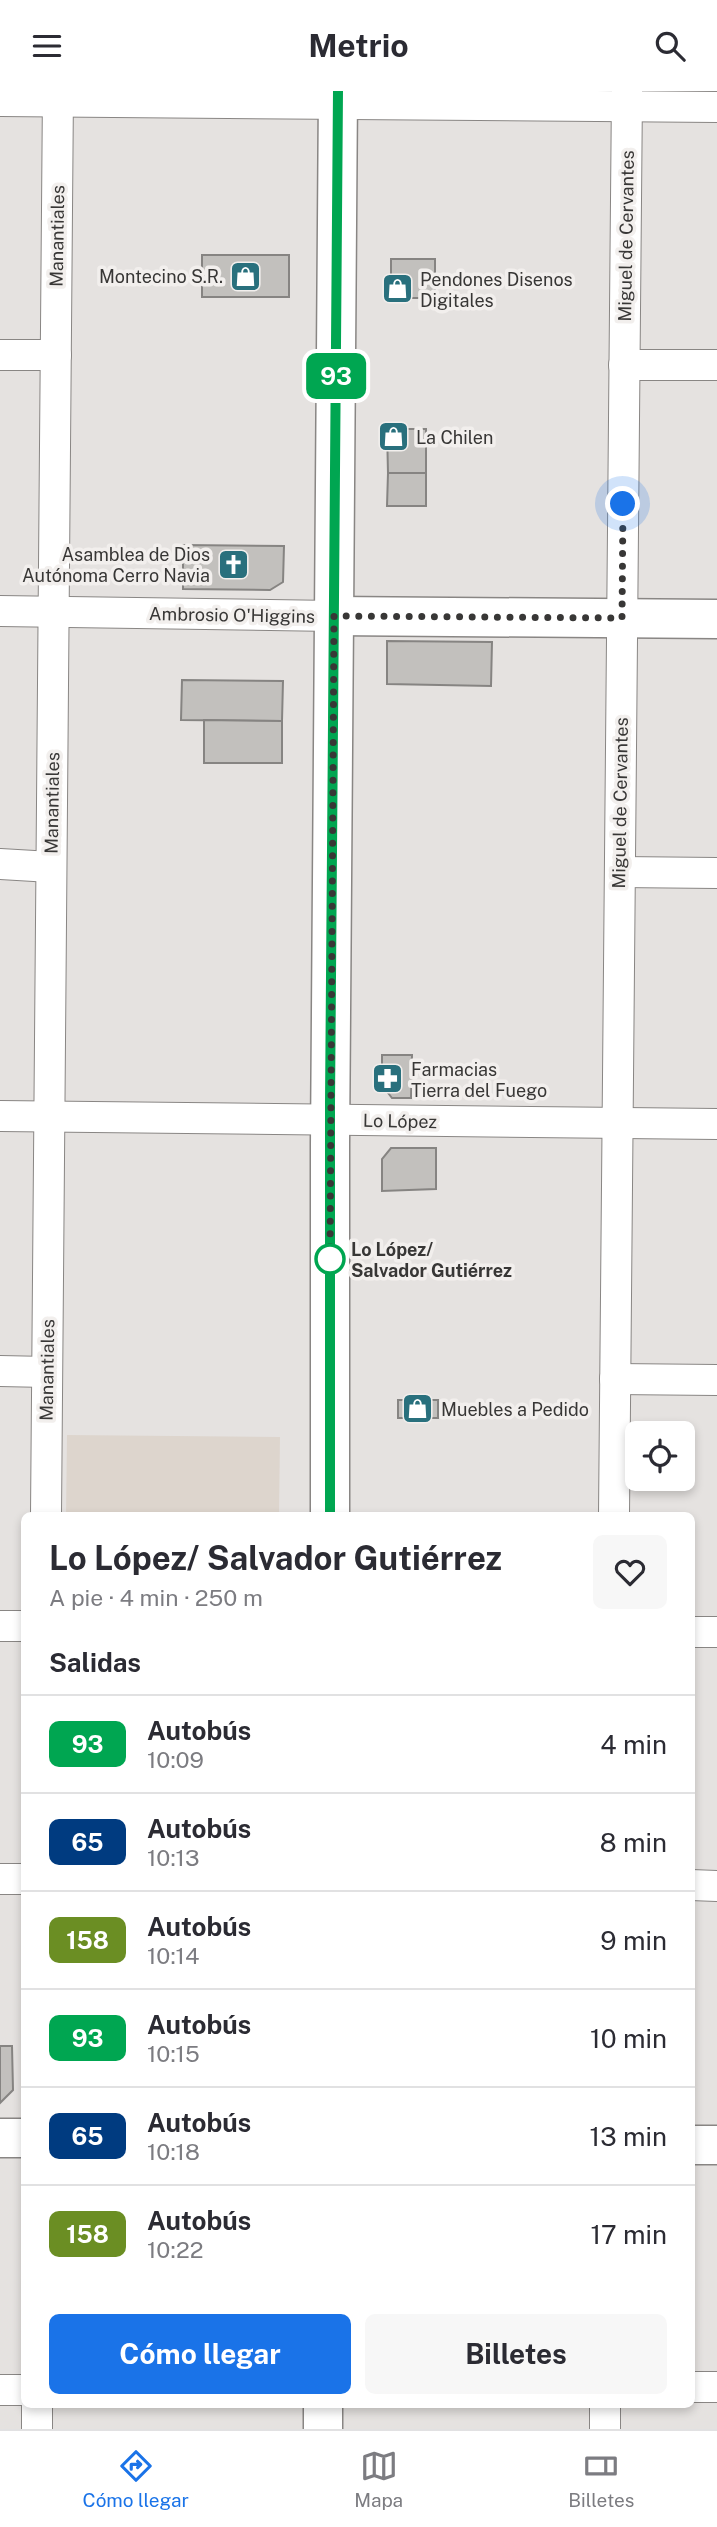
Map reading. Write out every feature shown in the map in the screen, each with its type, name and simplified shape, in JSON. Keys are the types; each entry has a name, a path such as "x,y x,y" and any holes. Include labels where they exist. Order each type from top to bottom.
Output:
{"main road":[{"path":"330,1512 330,1120 338,97"},
{"name":"Ambrosio O'Higgins","path":"334,616 717,619"},
{"path":"0,2138 21,2138"},
{"path":"695,2144 717,2145"},
{"path":"323,2408 323,2429"}],"street":[{"path":"0,101 58,96 627,98 717,107"},
{"name":"Manantiales","path":"46,1512 58,96"},
{"name":"Miguel de Cervantes","path":"614,1512 627,98"},
{"path":"0,355 56,355"},
{"path":"624,365 717,365"},
{"name":"Ambrosio O'Higgins","path":"0,611 334,616"},
{"path":"0,864 51,867"},
{"path":"620,872 717,873"},
{"name":"Lo López","path":"0,1116 717,1124"},
{"path":"0,1371 47,1372"},
{"path":"615,1378 717,1380"},
{"path":"0,1626 21,1626"},
{"path":"695,1632 717,1632"},
{"path":"0,1879 21,1879"},
{"path":"695,1885 717,1886"},
{"path":"695,2387 717,2388"},
{"path":"0,2390 21,2390"},
{"path":"37,2408 37,2429"},
{"path":"605,2429 606,2408"}],"shaded area":[{"path":"67,1435 280,1437 279,1512 66,1512"}],"building":[{"name":"Montecino S.R.","path":"202,255 289,255 289,297 202,297"},
{"path":"391,259 435,259 435,298 391,298"},
{"path":"387,429 426,429 426,473 388,473"},
{"path":"388,473 426,473 426,506 387,506"},
{"name":"Asamblea de Dios Autónoma Cerro Navia","path":"183,545 284,546 283,582 270,590 183,589"},
{"path":"387,641 492,642 491,686 387,684"},
{"path":"182,680 283,681 282,721 181,720"},
{"path":"204,720 282,721 282,763 204,763"},
{"path":"382,1055 412,1055 411,1098 392,1098 382,1085"},
{"path":"391,1148 436,1148 436,1189 382,1191 382,1159"},
{"name":"Muebles a Pedido","path":"398,1400 438,1400 438,1418 398,1418"},
{"path":"0,2046 12,2046 13,2090 0,2103"}],"bus line":[{"name":"93","path":"330,1512 330,1104 338,91"}],"place":[{"name":"Montecino S.R.","path":"246,276"},
{"name":"Pendones Disenos Digitales","path":"397,289"},
{"name":"La Chilen","path":"393,437"},
{"name":"Asamblea de Dios Autónoma Cerro Navia","path":"233,564"},
{"name":"Farmacias Tierra del Fuego","path":"388,1079"},
{"name":"Lo López/ Salvador Gutiérrez","path":"330,1259"},
{"name":"Muebles a Pedido","path":"418,1409"}],"route":[{"path":"330,1259 334,616 622,618 623,504"}]}
